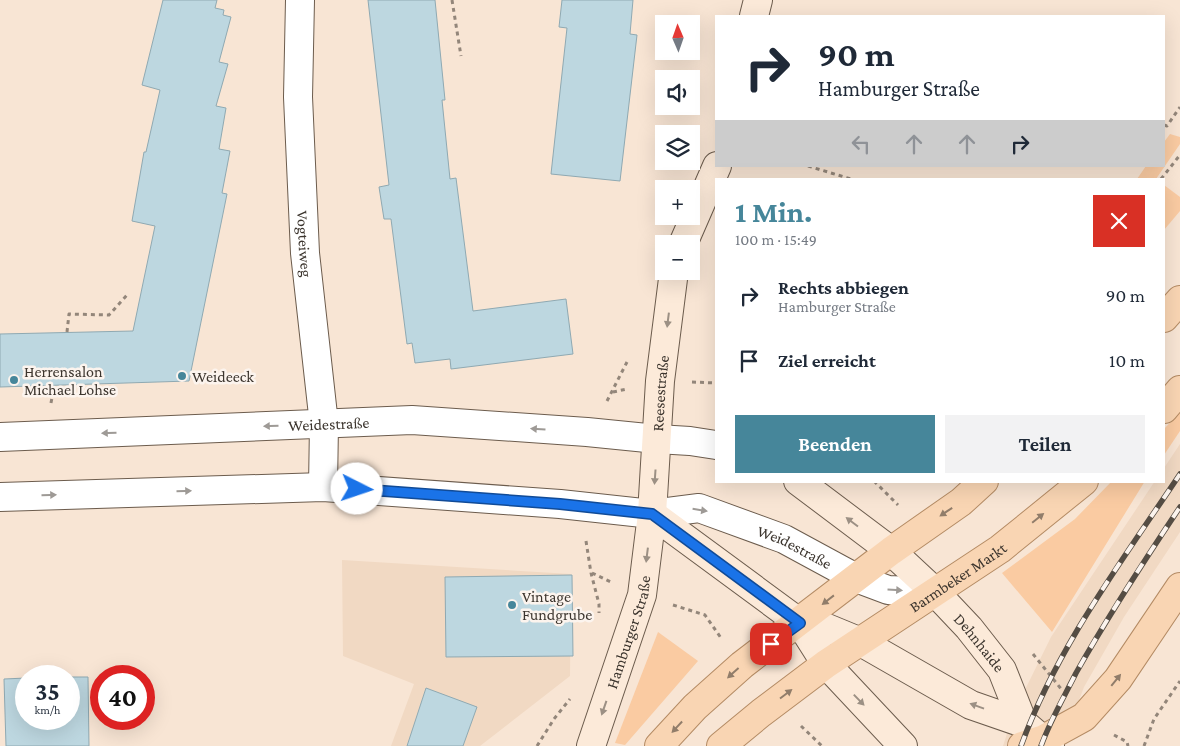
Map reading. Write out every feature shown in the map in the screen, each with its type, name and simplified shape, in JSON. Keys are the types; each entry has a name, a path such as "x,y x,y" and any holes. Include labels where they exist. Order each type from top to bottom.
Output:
{"main road":[{"path":"754,15 758,0"},
{"path":"687,235 719,167"},
{"name":"Reesestraße","path":"652,514 660,382 673,280"},
{"path":"1165,317 1180,300"},
{"path":"1165,408 1180,390"},
{"path":"801,483 891,551"},
{"path":"659,746 695,707 742,666 891,551 960,502 982,483"},
{"name":"Barmbeker Markt","path":"826,664 1000,549 1082,483"},
{"path":"652,514 800,623 826,664 903,746"},
{"name":"Hamburger Straße","path":"591,746 642,595 652,514"},
{"name":"Dehnhaide","path":"891,551 935,592 969,628 1002,670 1035,738"},
{"path":"800,623 827,628 861,642 970,705 1035,738 1084,717 1118,679 1180,587"},
{"path":"721,746 761,712 826,664"}],"street":[{"name":"Vogteiweg","path":"300,0 298,97 305,253 324,424 323,487"},
{"name":"Weidestraße","path":"0,437 412,420 587,432 657,439"},
{"path":"657,439 690,440 715,446"},
{"name":"Weidestraße","path":"0,497 323,487 560,504 652,514 698,508 784,540 856,578 888,590 935,592"}],"path":[{"path":"452,0 461,56"},
{"path":"1165,125 1167,126 1180,107"},
{"path":"1162,178 1180,155"},
{"path":"811,167 848,178"},
{"path":"67,332 69,314 109,315 127,295"},
{"path":"591,573 599,604 599,614"},
{"path":"1144,746 1154,719 1180,681"},
{"path":"537,746 554,719 572,697"}],"shaded area":[{"path":"1170,134 1180,137 1180,144 1165,166 1165,141"},
{"path":"1145,167 1164,167 1157,178 1138,178"},
{"path":"1165,186 1180,197 1180,211 1165,229"},
{"path":"1180,412 1180,431 1165,454 1165,428"},
{"path":"1180,444 1180,532 1124,617 1084,687 1062,746 1003,746 1014,712 1051,637 1154,483 1165,483 1165,466"},
{"path":"1110,483 1144,483 1052,632 1002,573 1075,519"},
{"path":"342,560 571,574 570,676 480,746 391,746 414,684 343,656"},
{"path":"658,632 698,661 625,745 615,743"}],"building":[{"path":"163,0 217,0 215,8 224,10 223,15 231,17 219,62 228,64 216,106 226,108 219,149 230,151 222,193 227,194 189,381 0,387 0,334 133,331 155,226 132,221 144,152 146,152 160,90 142,85"},
{"path":"368,0 435,0 445,100 442,100 450,179 456,178 473,311 566,299 573,354 451,369 450,359 415,363 412,343 407,344 391,219 384,219 379,187 389,185"},
{"path":"562,0 633,0 630,34 637,35 620,181 551,174 567,28 559,27"},
{"path":"572,575 573,656 446,657 445,577"},
{"path":"80,677 88,677 89,746 6,746 4,679 15,678 15,730 80,730"},
{"path":"426,688 477,707 463,746 407,746"}],"railway":[{"path":"1021,746 1036,709 1072,639 1114,572 1180,474"},
{"path":"1041,746 1057,709 1088,652 1126,589 1180,507"}],"place":[{"name":"Weideeck","path":"182,376"},
{"name":"Herrensalon Michael Lohse","path":"14,380"},
{"name":"Vintage Fundgrube","path":"512,605"}],"route":[{"path":"357,489 560,504 652,514 800,623 771,644"}]}
